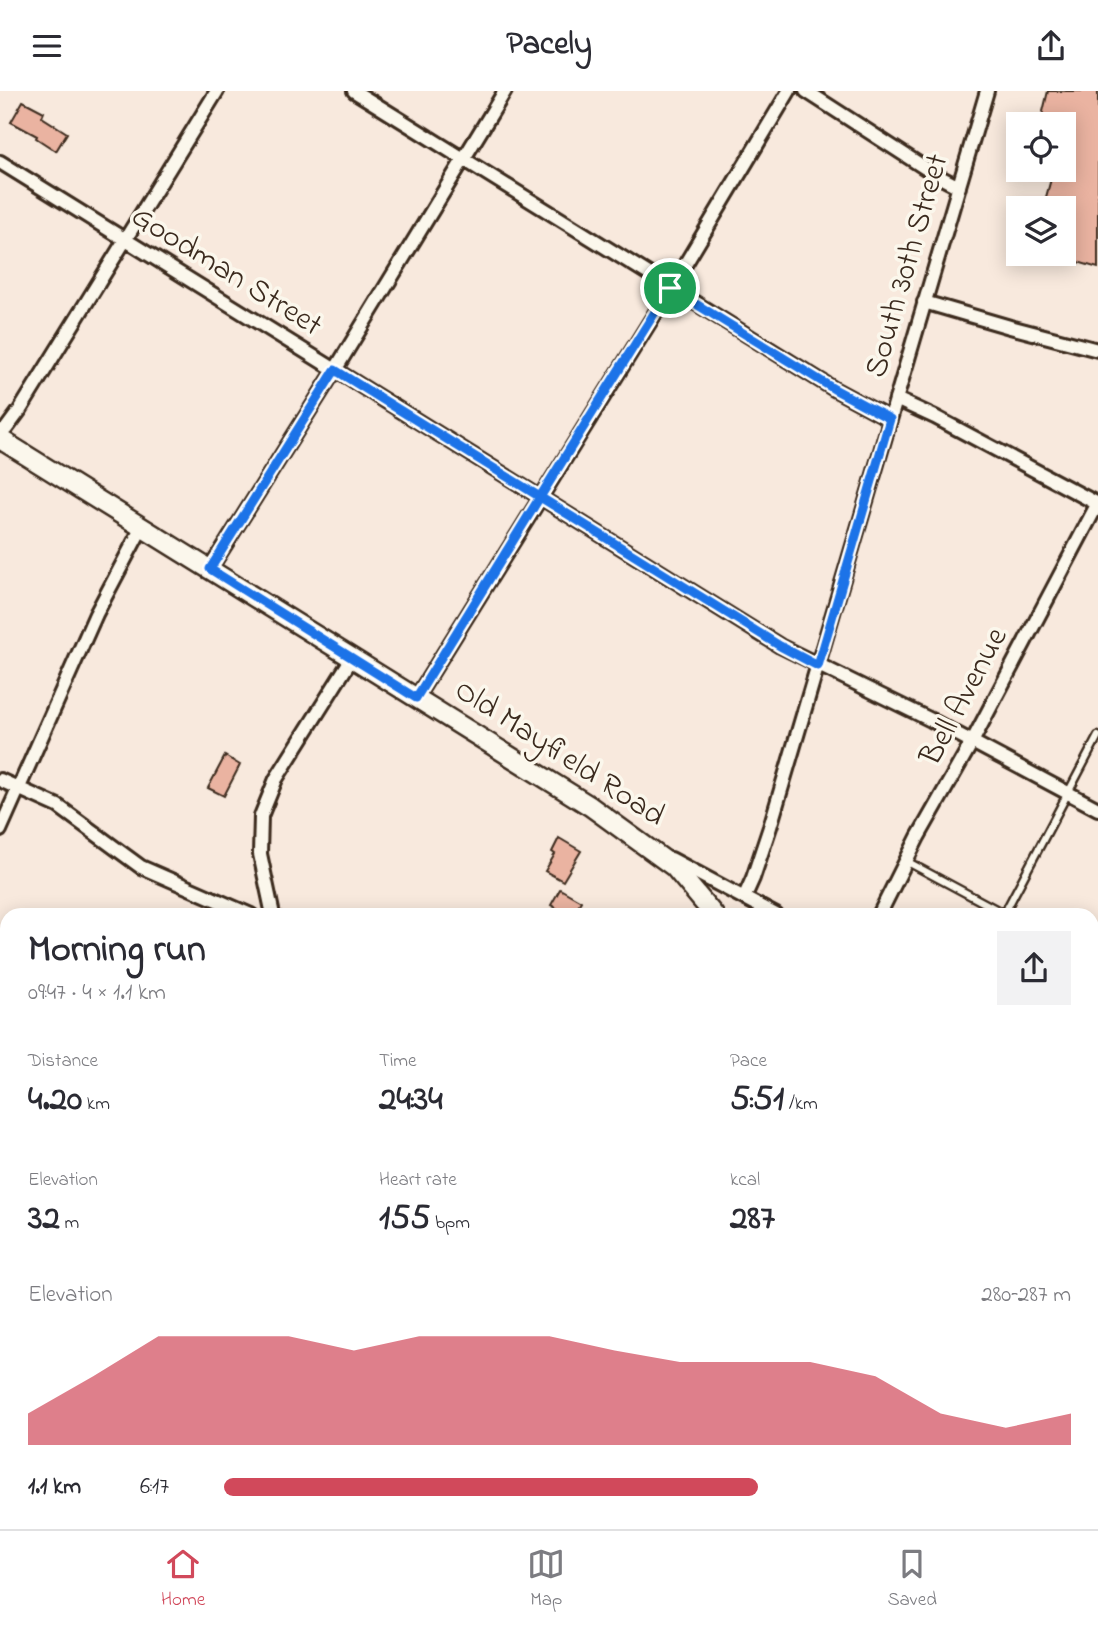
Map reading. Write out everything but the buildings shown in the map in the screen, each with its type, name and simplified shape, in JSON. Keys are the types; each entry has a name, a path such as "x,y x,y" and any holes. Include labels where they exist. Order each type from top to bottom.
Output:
{"main road":[{"name":"Old Mayfield Road","path":"0,439 590,806 674,867 708,908"}],"street":[{"path":"0,431 6,429 20,410 217,91"},
{"path":"354,91 834,389 890,419"},
{"path":"210,569 505,91"},
{"path":"416,698 789,91"},
{"path":"806,91 958,187"},
{"name":"South 30th Street","path":"744,898 770,827 987,91"},
{"name":"Goodman Street","path":"0,162 768,639 818,666 858,683 1098,809"},
{"path":"924,302 1098,350"},
{"path":"896,399 1098,504"},
{"name":"Bell Avenue","path":"882,908 1098,504"},
{"path":"0,830 100,604 142,527"},
{"path":"272,908 260,854 261,816 276,779 352,658"},
{"path":"0,780 20,787 73,815 141,867 235,908"},
{"path":"655,851 763,908"}],"lane":[{"path":"1010,908 1098,736"},
{"path":"906,861 993,908"}],"route":[{"path":"670,288 540,497 335,370 210,569 416,698 540,497 709,603 818,666 890,419 834,389 670,288"}]}
